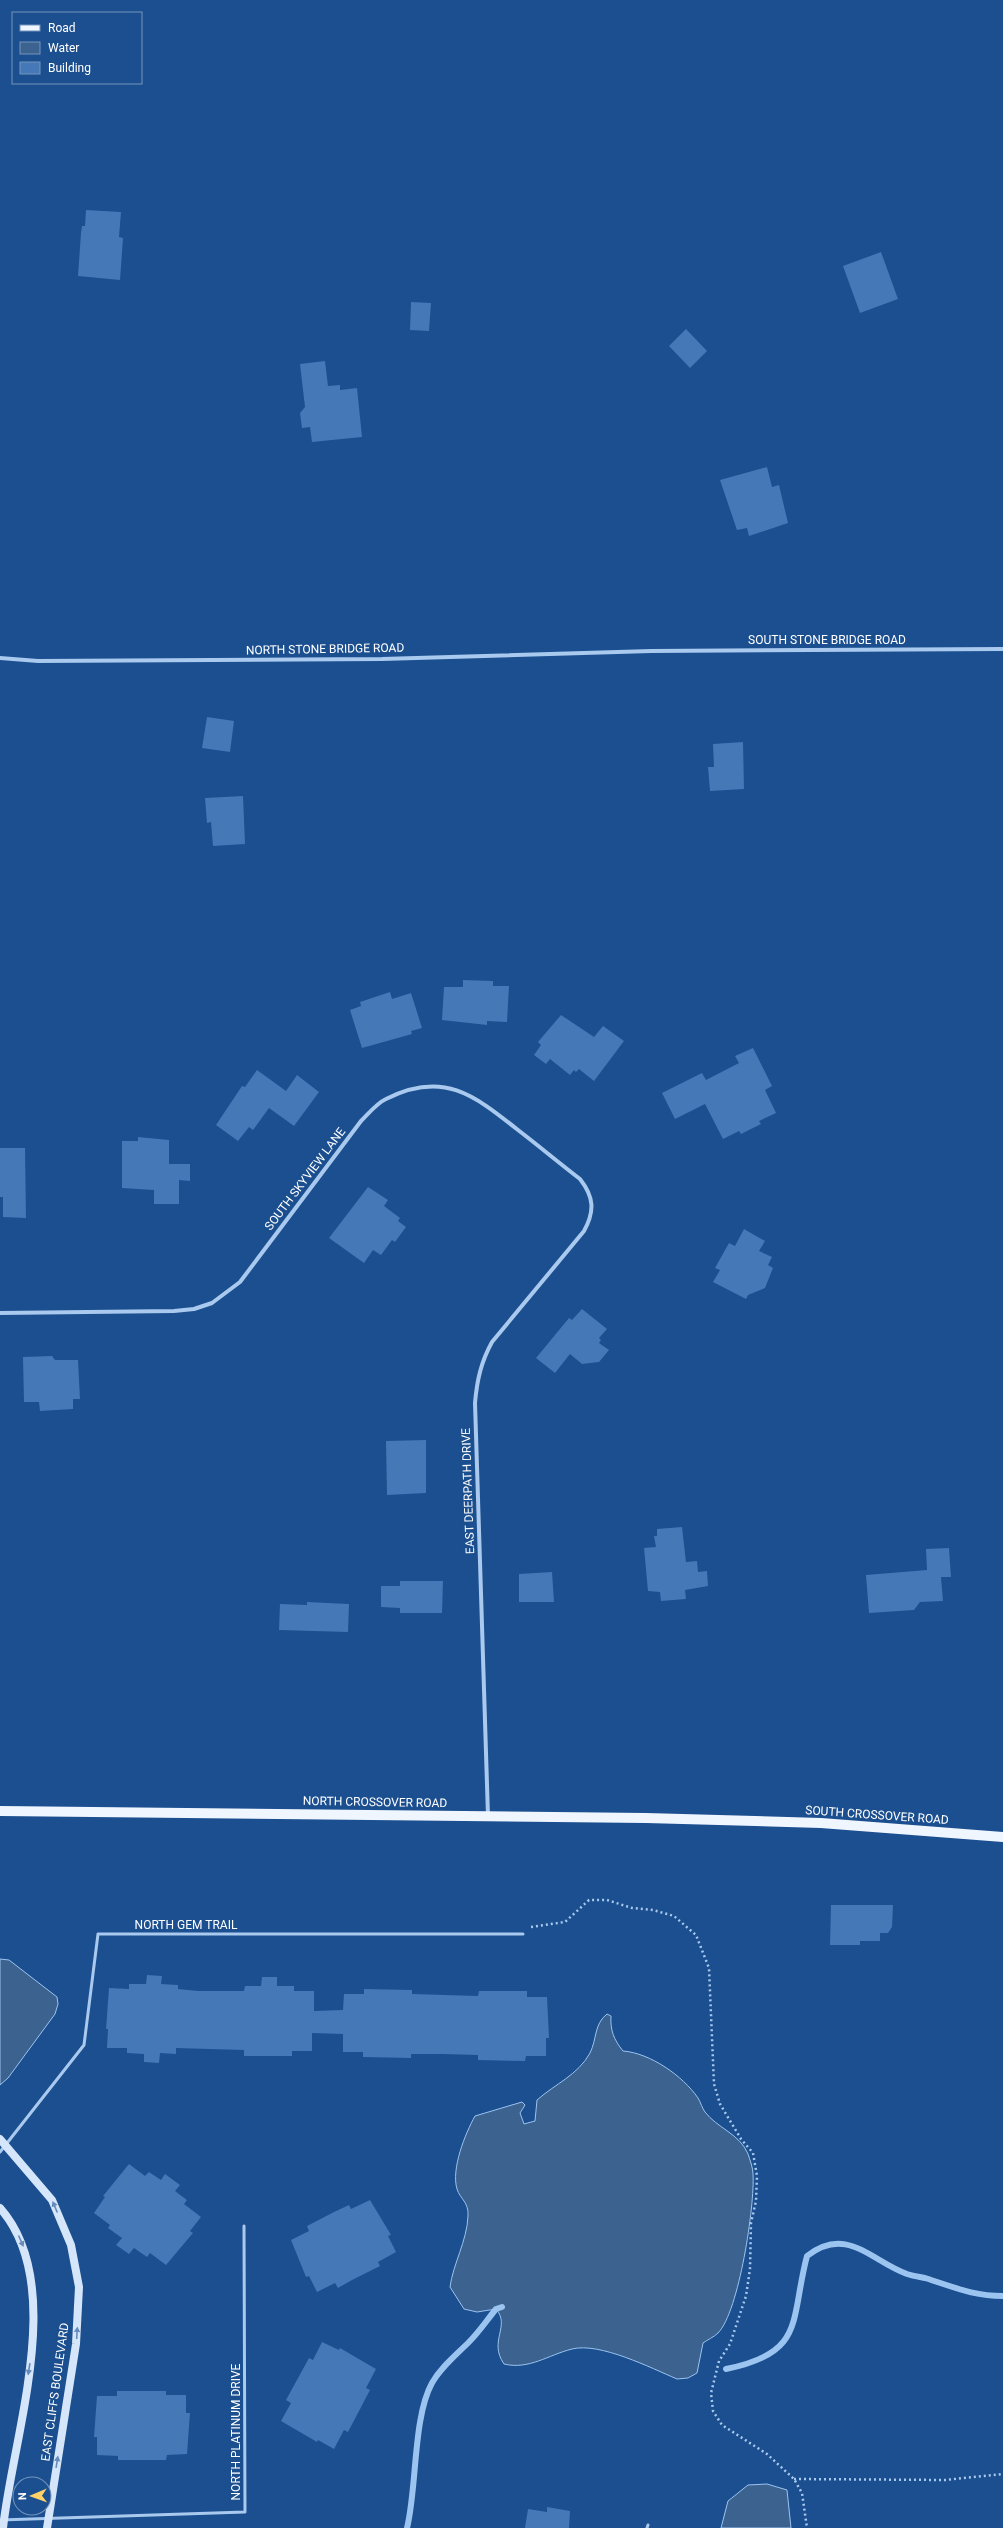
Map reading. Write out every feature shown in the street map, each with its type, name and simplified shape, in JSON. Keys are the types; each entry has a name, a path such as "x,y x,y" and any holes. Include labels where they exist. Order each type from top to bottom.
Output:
{"main road":[{"name":"NORTH CROSSOVER ROAD","path":"0,1811 488,1816 750,1821"},
{"name":"SOUTH CROSSOVER ROAD","path":"750,1821 869,1826 1003,1837"}],"street":[{"name":"SOUTH STONE BRIDGE ROAD","path":"651,651 1003,649"},
{"name":"NORTH STONE BRIDGE ROAD","path":"0,658 38,661 382,659 651,651"},
{"name":"SOUTH SKYVIEW LANE","path":"0,1313 174,1310 194,1309 212,1303 228,1294 240,1282 361,1121 384,1099 415,1087 444,1086 468,1093 488,1106 580,1179 589,1190 593,1204"},
{"name":"EAST DEERPATH DRIVE","path":"488,1816 475,1403 476,1382 481,1362 492,1342 584,1231 592,1217 593,1204"},
{"name":"EAST CLIFFS BOULEVARD","path":"3,2142 52,2200 71,2245 79,2287 76,2344 48,2524"},
{"path":"0,2208 12,2222 27,2254 34,2301 32,2350 2,2523"}],"lane":[{"name":"NORTH GEM TRAIL","path":"0,2152 3,2142 84,2045 98,1934 523,1934"},
{"name":"NORTH PLATINUM DRIVE","path":"2,2523 48,2524 245,2512 244,2226"}],"path":[{"path":"523,1934 533,1926 565,1922 589,1900 607,1900 632,1908 653,1910 674,1916 696,1935 709,1968 714,2084 720,2104 741,2139 753,2153 757,2176 756,2202 750,2223 750,2269 746,2296 730,2344 719,2362 711,2393 713,2411 722,2425 767,2454 794,2478 802,2493 807,2528"},
{"path":"794,2478 945,2480 1003,2474"}],"water":[{"path":"0,1959 9,1960 57,1997 58,2004 55,2014 8,2078 0,2085"},
{"path":"607,2014 611,2016 613,2035 623,2051 644,2056 655,2061 675,2074 684,2082 698,2098 710,2118 740,2141 748,2154 752,2167 753,2189 748,2232 739,2282 733,2304 726,2321 718,2333 703,2343 697,2373 688,2378 677,2379 625,2357 597,2349 572,2349 522,2365 504,2364 498,2348 501,2322 500,2315 496,2309 477,2312 464,2309 450,2287 463,2243 468,2216 466,2204 457,2189 457,2162 463,2142 475,2116 522,2102 525,2105 520,2113 524,2124 535,2121 537,2100 573,2073 585,2061 592,2048 600,2022"},
{"path":"767,2484 787,2490 791,2528 721,2528 728,2501 748,2485"}],"building":[{"path":"86,210 121,212 119,237 123,238 120,280 78,276 81,233 82,226 85,226"},
{"path":"881,252 898,299 860,313 843,266"},
{"path":"411,302 431,303 429,331 410,330"},
{"path":"686,329 707,351 690,368 669,346"},
{"path":"325,361 328,386 340,385 340,390 357,388 362,437 312,442 310,427 302,428 300,413 305,407 300,364"},
{"path":"767,467 772,487 779,485 788,523 749,536 747,528 737,530 720,480"},
{"path":"207,717 234,721 230,752 202,748"},
{"path":"743,742 744,789 710,791 708,767 714,767 713,744"},
{"path":"243,796 245,844 213,846 211,822 207,823 205,798"},
{"path":"463,980 493,981 493,986 509,986 507,1022 487,1021 487,1025 442,1020 444,987 463,987"},
{"path":"390,992 392,999 411,993 422,1028 411,1031 412,1034 362,1048 350,1010 361,1006 360,1002"},
{"path":"561,1015 594,1037 603,1026 624,1041 594,1081 579,1069 576,1072 574,1070 570,1075 550,1059 546,1064 534,1055 541,1045 538,1042"},
{"path":"753,1048 772,1086 765,1090 776,1113 759,1121 761,1124 741,1134 739,1131 723,1139 705,1104 675,1119 662,1093 702,1073 706,1080 739,1063 735,1056"},
{"path":"257,1070 286,1091 297,1075 319,1092 294,1126 269,1108 253,1130 249,1127 238,1141 216,1125 242,1086 245,1087"},
{"path":"138,1137 169,1140 169,1164 190,1164 190,1181 179,1180 179,1204 154,1204 154,1190 122,1188 122,1141 138,1141"},
{"path":"0,1148 25,1148 26,1218 3,1217 3,1197 0,1197"},
{"path":"368,1187 388,1200 384,1206 400,1218 398,1221 406,1227 395,1242 392,1240 381,1255 373,1250 364,1263 329,1238"},
{"path":"744,1229 765,1241 759,1251 772,1257 768,1265 773,1268 765,1288 748,1295 746,1299 713,1282 720,1270 715,1268 729,1243 735,1246"},
{"path":"582,1309 607,1329 599,1338 601,1340 599,1343 609,1350 599,1362 582,1364 570,1354 555,1373 536,1358 569,1318 572,1320"},
{"path":"52,1356 55,1360 78,1360 80,1399 73,1399 73,1409 40,1411 39,1402 24,1402 23,1357"},
{"path":"426,1440 426,1493 387,1495 386,1441"},
{"path":"682,1527 686,1562 697,1561 698,1572 707,1571 708,1586 685,1590 686,1599 661,1601 660,1592 648,1591 644,1548 656,1547 654,1536 657,1536 657,1529"},
{"path":"949,1548 951,1577 941,1577 943,1601 920,1602 914,1610 869,1613 866,1575 927,1570 926,1549"},
{"path":"552,1572 554,1602 519,1602 519,1574"},
{"path":"400,1581 443,1581 442,1613 400,1613 400,1608 381,1607 381,1586 400,1586"},
{"path":"307,1602 349,1604 348,1632 279,1630 280,1604 307,1605"},
{"path":"831,1905 893,1905 892,1927 888,1933 880,1933 880,1941 860,1941 860,1945 830,1945"},
{"path":"147,1975 162,1976 161,1984 178,1985 178,1989 198,1991 244,1991 245,1986 261,1986 262,1977 277,1977 277,1986 294,1986 294,1991 314,1991 314,2011 343,2010 344,1994 364,1994 364,1989 412,1990 412,1994 478,1996 479,1991 527,1991 527,1997 547,1997 549,2038 546,2038 546,2056 526,2056 525,2061 478,2060 478,2055 442,2054 411,2054 411,2058 363,2057 363,2052 343,2052 343,2034 312,2033 312,2051 292,2051 292,2056 244,2056 244,2050 176,2048 176,2054 160,2053 159,2063 144,2062 144,2054 127,2053 127,2048 107,2048 108,2029 106,2029 109,1988 129,1989 129,1984 146,1984"},
{"path":"129,2164 145,2176 149,2172 161,2180 165,2174 180,2185 175,2191 187,2200 184,2204 201,2217 190,2231 193,2233 166,2265 150,2253 147,2257 134,2248 129,2254 116,2245 122,2238 108,2228 110,2225 94,2213 105,2197 103,2196"},
{"path":"370,2200 391,2235 388,2236 396,2252 378,2262 380,2266 338,2288 335,2283 317,2292 309,2276 306,2277 291,2240 309,2231 307,2226 334,2212 349,2205 351,2209"},
{"path":"322,2342 339,2350 340,2348 376,2369 366,2388 370,2390 348,2432 344,2430 334,2449 318,2440 317,2442 281,2421 291,2403 286,2400 309,2358 313,2360"},
{"path":"117,2391 166,2391 166,2395 186,2395 186,2413 190,2413 187,2454 167,2455 166,2460 118,2460 118,2456 97,2455 97,2437 94,2437 97,2396 117,2396"},
{"path":"547,2507 570,2511 569,2528 525,2528 528,2509 547,2512"}],"waterway":[{"path":"726,2369 752,2362 770,2354 782,2343 790,2330 795,2316 807,2256 821,2247 834,2244 847,2245 858,2248 907,2274 925,2278 972,2293 1003,2296"},
{"path":"407,2528 421,2414 432,2383 444,2366 473,2338 496,2309 502,2307"}]}
